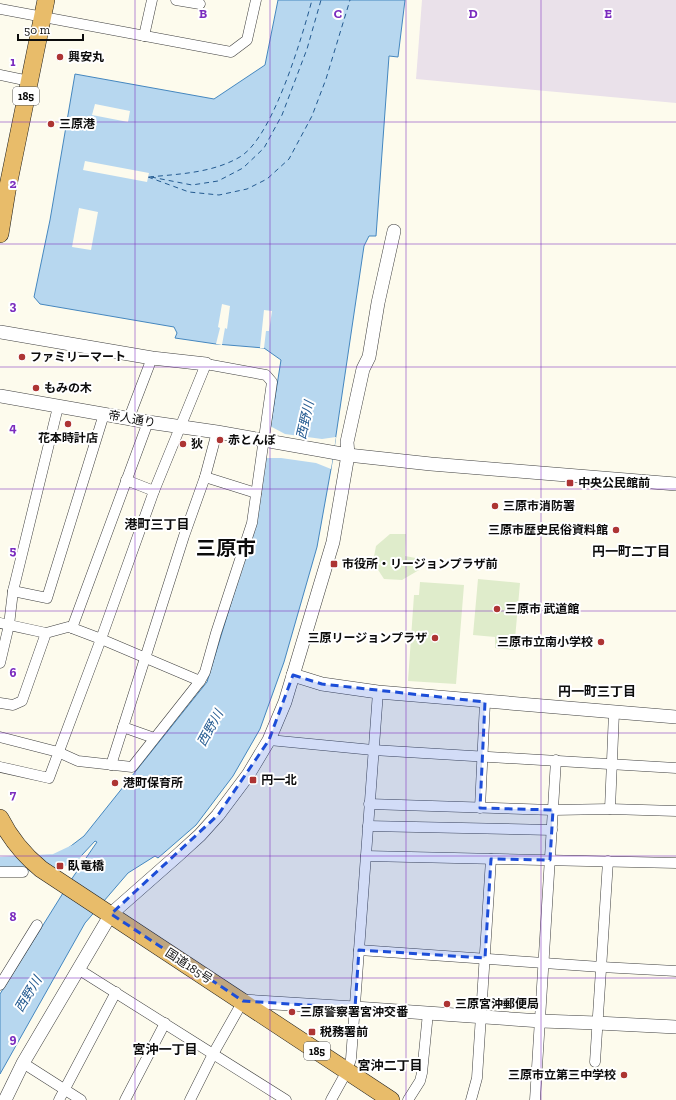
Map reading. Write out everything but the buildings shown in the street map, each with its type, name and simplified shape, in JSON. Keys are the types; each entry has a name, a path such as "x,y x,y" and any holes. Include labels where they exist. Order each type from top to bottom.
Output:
{"highway":[{"name":"185","path":"0,234 3,191 30,81 46,0"},
{"name":"国道185号","path":"0,818 31,867 67,886 391,1100"}],"street":[{"path":"144,36 152,0"},
{"path":"176,0 200,4"},
{"path":"0,9 231,52 247,40 256,0"},
{"path":"0,75 30,81"},
{"path":"5,1100 23,1064 78,969 105,911 178,855 200,835 218,815 243,782 269,740 280,714 293,675 333,542 348,455 347,442 363,369 369,357 378,303 394,231"},
{"path":"0,332 152,358 206,364 266,375 272,382 266,441 252,523 205,672 200,681 132,767 78,761 58,752 0,738"},
{"path":"129,418 152,358"},
{"path":"0,767 49,778 154,491 206,364"},
{"name":"帝人通り","path":"0,396 348,455 431,464 676,484"},
{"path":"0,663 4,624 58,407"},
{"path":"13,591 47,598 104,414"},
{"path":"72,628 148,422"},
{"path":"111,765 184,536 205,477 217,432"},
{"path":"205,477 256,493"},
{"path":"126,480 154,491"},
{"path":"4,624 46,633 68,627 72,628 200,681"},
{"path":"0,703 13,705 22,701 46,633"},
{"path":"293,675 322,684 378,692 676,717"},
{"path":"331,1100 347,1071 351,1059 378,692"},
{"path":"480,808 485,702"},
{"path":"610,809 614,712"},
{"path":"123,727 154,738"},
{"path":"269,740 373,750 676,768"},
{"path":"535,1100 556,760"},
{"path":"369,804 553,810 610,809 676,811"},
{"path":"368,826 552,830"},
{"path":"366,856 676,863"},
{"path":"471,1100 477,1078 492,859"},
{"path":"595,1062 608,861"},
{"path":"0,872 31,867"},
{"path":"0,985 3,976 37,925"},
{"path":"359,950 676,971"},
{"path":"78,969 286,1100"},
{"path":"59,1100 116,992"},
{"path":"190,1100 213,1054 243,1001 540,1021 676,1027"},
{"path":"408,1100 420,1082 428,1013"},
{"path":"125,1100 165,1024"},
{"path":"23,1064 81,1100"}],"highlighted area":[{"path":"293,675 322,684 485,702 480,808 553,810 550,860 491,859 485,958 359,950 355,1008 243,1001 111,914 218,815 269,740"}],"shaded area":[{"path":"422,0 676,0 676,103 416,79"}],"green space":[{"path":"390,534 406,534 405,556 421,559 419,570 402,580 384,579 373,562 376,546"},
{"name":"三原市 武道館","path":"478,579 520,583 514,650 495,648 495,637 473,635"},
{"name":"三原リージョンプラザ","path":"420,582 464,585 456,684 408,681 414,595 419,595"}],"water":[{"name":"西野川","path":"278,0 405,0 398,57 389,56 376,236 369,236 364,246 331,469 317,547 284,662 260,729 233,776 196,825 158,858 155,856 128,873 85,923 0,1074 0,994 73,877 97,842 95,841 82,855 59,868 49,857 63,852 84,836 207,682 255,524 281,360 264,348 216,344 175,338 177,333 174,327 40,304 34,297 50,220 75,74 214,99 265,65"}],"pier":[{"path":"95,104 130,111 128,122 92,115"},
{"path":"85,161 149,173 147,182 83,170"},
{"path":"79,208 98,212 91,250 72,247"},
{"path":"222,304 230,306 227,329 225,328 222,345 216,344 220,328 218,327"},
{"path":"264,310 272,311 269,331 266,331 264,348 260,348"},
{"path":"270,426 285,434 322,439 336,437 331,469 316,463 281,458 265,458"}],"waterway":[{"path":"0,865 55,862 74,853"}],"ferry route":[{"path":"149,177 183,174 217,167 238,158 251,148 274,110 284,86 301,38 312,0"},
{"path":"151,177 192,185 218,181 243,168 264,148 282,115 307,49 321,0"},
{"path":"148,177 189,192 219,195 247,189 267,179 289,159 312,116 326,79 350,0"}],"place":[{"name":"興安丸","path":"60,57"},
{"name":"三原港","path":"51,124"},
{"name":"ファミリーマート","path":"22,357"},
{"name":"もみの木","path":"36,388"},
{"name":"花本時計店","path":"68,424"},
{"name":"赤とんぼ","path":"220,440"},
{"name":"狄","path":"183,444"},
{"name":"中央公民館前","path":"570,483"},
{"name":"三原市消防署","path":"495,506"},
{"name":"三原市歴史民俗資料館","path":"616,530"},
{"name":"市役所・リージョンプラザ前","path":"334,564"},
{"name":"三原市 武道館","path":"497,609"},
{"name":"三原リージョンプラザ","path":"435,638"},
{"name":"三原市立南小学校","path":"601,642"},
{"name":"円一北","path":"253,780"},
{"name":"港町保育所","path":"115,783"},
{"name":"臥竜橋","path":"60,866"},
{"name":"三原宮沖郵便局","path":"447,1004"},
{"name":"三原警察署宮沖交番","path":"292,1012"},
{"name":"税務署前","path":"312,1032"},
{"name":"三原市立第三中学校","path":"624,1075"}],"district":[{"name":"港町三丁目","path":"157,524"},
{"name":"三原市","path":"226,548"},
{"name":"円一町二丁目","path":"631,551"},
{"name":"円一町三丁目","path":"597,691"},
{"name":"宮沖一丁目","path":"165,1049"},
{"name":"宮沖二丁目","path":"390,1065"}]}
